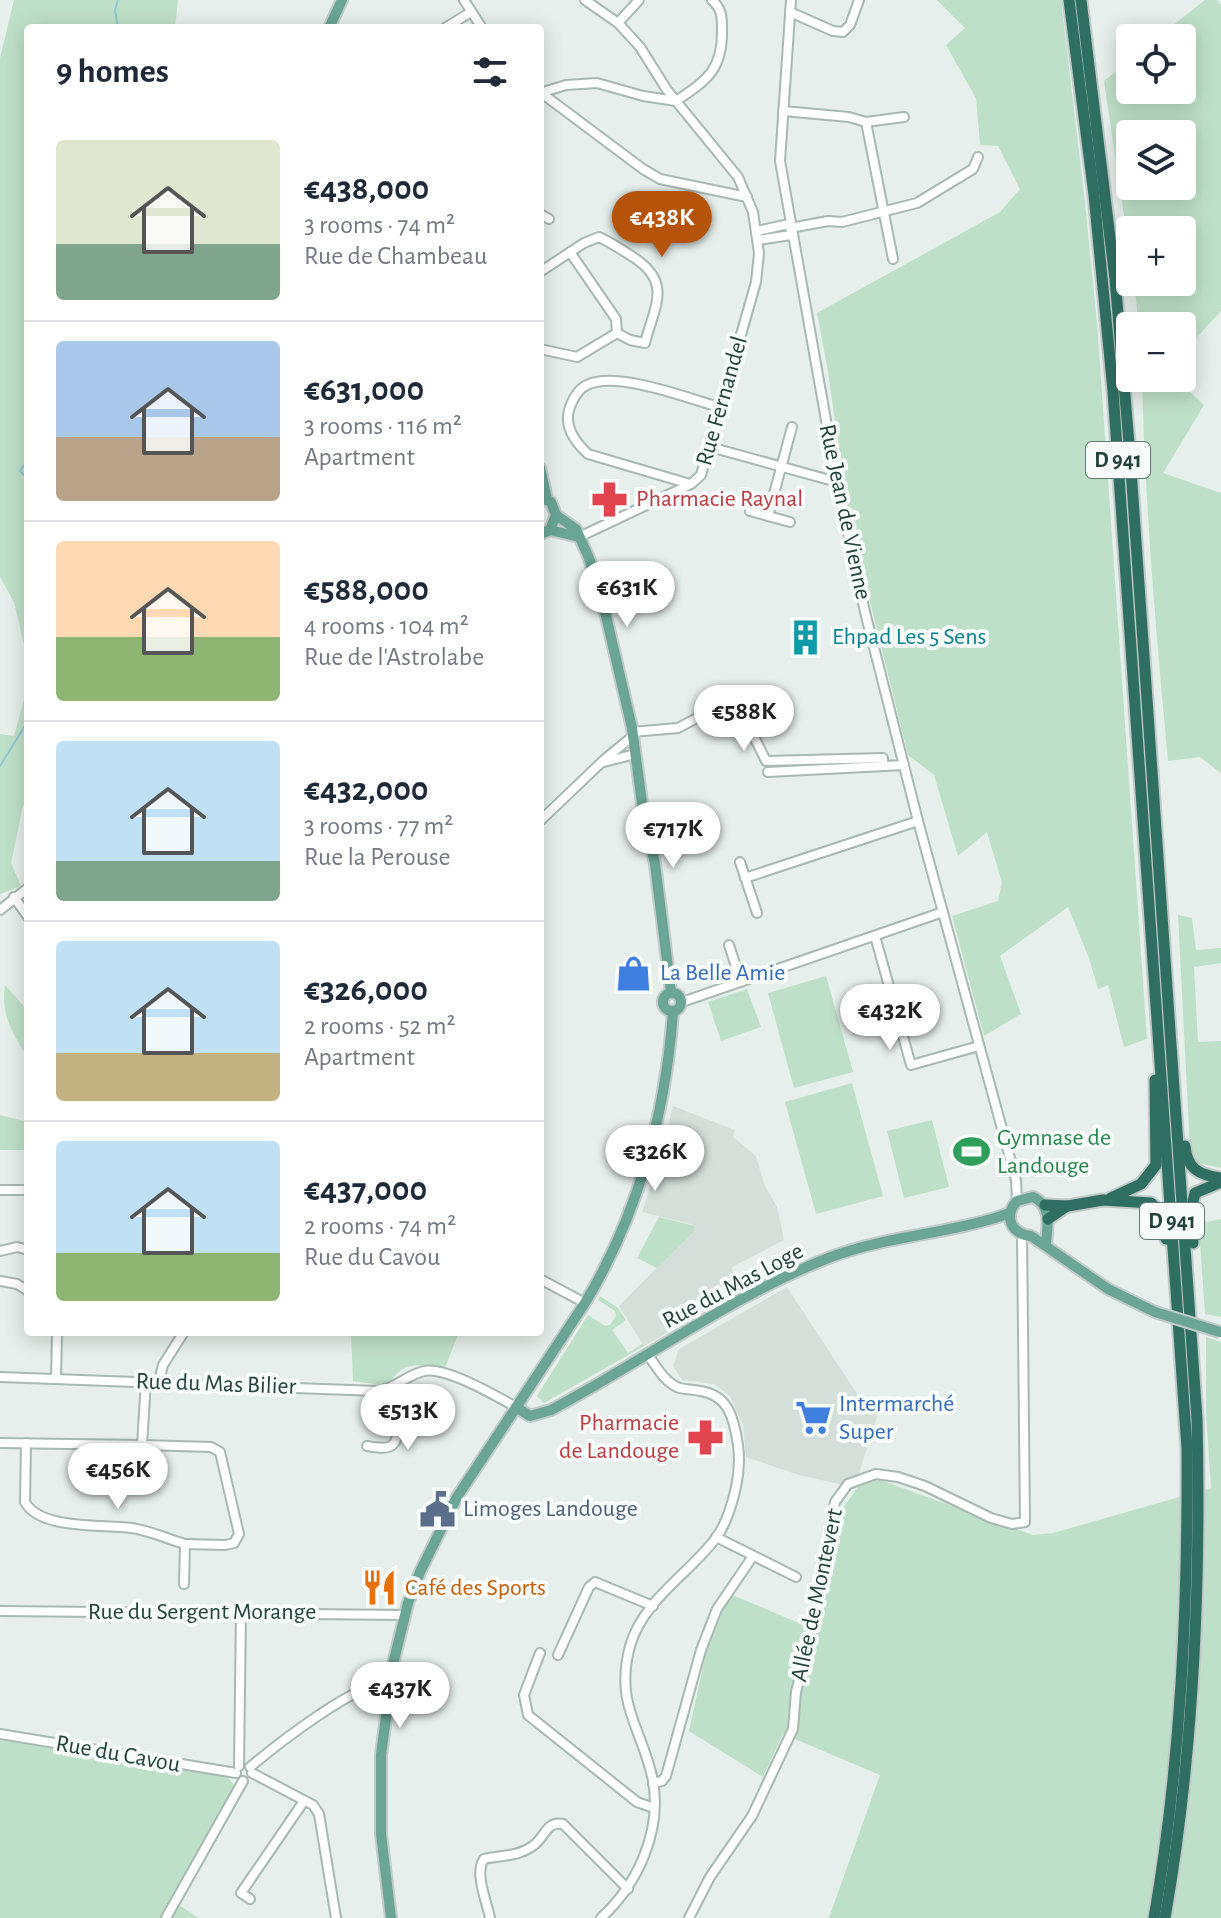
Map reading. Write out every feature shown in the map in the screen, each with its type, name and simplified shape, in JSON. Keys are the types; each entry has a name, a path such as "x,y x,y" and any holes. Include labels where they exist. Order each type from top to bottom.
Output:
{"highway":[{"name":"D 941","path":"1069,0 1093,181 1108,329 1185,1401 1188,1524 1183,1663 1173,1784 1154,1918"},
{"name":"D 941","path":"1081,0 1116,293 1197,1419 1197,1591 1192,1691 1184,1785 1165,1918"},
{"path":"1103,1200 1141,1184 1156,1165 1155,1056 1160,1040"},
{"path":"1175,1092 1183,1118 1189,1163 1195,1171 1221,1180"},
{"path":"1188,1290 1193,1262 1192,1200 1203,1187 1221,1180"},
{"path":"1045,1205 1068,1206 1103,1200 1141,1201 1151,1203 1161,1213 1165,1227 1176,1355 1185,1401"},
{"path":"1047,1222 1068,1206"}],"main road":[{"path":"331,24 342,0"},
{"path":"544,498 554,506 556,515 576,529 589,558 606,616 633,734 655,864 671,992"},
{"path":"544,533 556,515"},
{"path":"544,534 579,537"},
{"path":"671,992 677,994 682,1002 673,1011"},
{"path":"671,992 666,995 663,1004 673,1011"},
{"path":"393,1918 381,1834 381,1755 390,1683 404,1615 420,1572 452,1505 585,1303 628,1218 644,1173 659,1109 673,1011"},
{"path":"1046,1245 1045,1205 1029,1197 1017,1201 1010,1213 1022,1232 1046,1245 1108,1289 1155,1312 1220,1332"},
{"name":"Rue du Mas Loge","path":"516,1407 530,1416 536,1416 745,1299 832,1257 894,1240 985,1222 1010,1213"},
{"name":"Rue du Mas Loge","path":"985,1222 1022,1232"},
{"path":"1022,1232 1040,1232 1047,1222"}],"street":[{"path":"464,0 479,24"},
{"name":"Rue Fernandel","path":"579,537 691,484 701,475 756,282 758,235 738,177 676,101 640,47 618,23 585,0"},
{"path":"618,23 639,0"},
{"path":"544,91 566,85 597,83 643,96 676,101 707,80 723,48 722,14 712,0"},
{"name":"Rue Jean de Vienne","path":"791,0 780,161 837,482 865,612 918,821 1016,1180 1017,1201"},
{"path":"790,12 833,31 843,32 850,25 859,0"},
{"path":"452,24 471,12"},
{"path":"544,95 660,179 747,197"},
{"path":"783,111 849,117 866,122 904,117"},
{"path":"866,122 893,259"},
{"path":"758,235 828,221 842,222 917,203 973,169 978,157"},
{"path":"544,216 549,219"},
{"path":"544,269 599,237 647,267 657,278 658,293 645,343 617,333"},
{"path":"570,252 616,319 617,333"},
{"path":"544,350 577,357 617,333"},
{"path":"691,484 588,454 579,446 569,428 568,415 573,400 587,385 622,381 722,408"},
{"path":"768,516 792,427"},
{"path":"710,447 837,482"},
{"path":"750,511 790,522"},
{"path":"544,817 633,734 678,728 735,698 766,761 883,758 883,766"},
{"path":"600,764 635,754"},
{"path":"768,772 904,765"},
{"path":"745,878 918,821"},
{"path":"740,862 757,913"},
{"path":"0,910 24,891"},
{"path":"14,897 24,911"},
{"path":"682,1002 943,912"},
{"path":"875,936 911,1065 979,1046"},
{"path":"729,945 741,982"},
{"path":"1016,1180 1029,1197"},
{"path":"0,1190 24,1190"},
{"name":"Allée de Montevert","path":"689,1918 710,1877 752,1816 793,1729 796,1692 823,1587 835,1502 848,1484 876,1474 898,1477 925,1486 991,1518 1012,1524 1025,1522 1022,1232"},
{"path":"0,1251 17,1247 24,1249"},
{"path":"0,1281 24,1288"},
{"path":"544,1281 585,1303"},
{"path":"56,1379 57,1336"},
{"path":"159,1381 163,1365 181,1336"},
{"path":"601,1918 628,1889 646,1852 654,1808 653,1783 628,1711 625,1690 631,1643 653,1606 716,1537 733,1500 740,1467 729,1407 715,1394 678,1388 648,1355"},
{"name":"Rue du Mas Bilier","path":"0,1377 378,1391 396,1386 419,1372 435,1370 516,1407"},
{"path":"142,1445 146,1381"},
{"path":"367,1446 381,1448 394,1445 399,1438 400,1394 396,1386"},
{"path":"0,1443 26,1443 142,1445 211,1447 220,1452 239,1534 234,1543 225,1545 185,1544 132,1528 79,1525 37,1515 29,1510 25,1502 26,1443"},
{"path":"716,1537 796,1577"},
{"path":"184,1584 185,1544"},
{"path":"653,1783 662,1781 666,1776 693,1676 717,1609 753,1556"},
{"path":"558,1655 589,1587 595,1582 653,1606"},
{"name":"Rue du Sergent Morange","path":"0,1611 404,1615"},
{"path":"241,1612 237,1770 239,1779 243,1781"},
{"path":"540,1653 524,1695 528,1715 637,1802 654,1808"},
{"path":"166,1918 243,1781 250,1778 251,1770 299,1727 375,1684 390,1683"},
{"name":"Rue du Cavou","path":"0,1734 251,1770"},
{"path":"251,1770 313,1805 319,1814 336,1918"},
{"path":"250,1899 241,1893 304,1801"},
{"path":"490,1918 480,1864 484,1859 528,1850 555,1822 563,1824 628,1889"}],"shaded area":[{"path":"673,1106 735,1130 733,1137 756,1156 764,1184 777,1207 784,1240 732,1267 735,1294 644,1346 619,1306 693,1231 694,1225 642,1212"},
{"path":"787,1287 861,1400 880,1408 858,1476 844,1485 799,1475 746,1457 743,1425 730,1396 714,1384 682,1380 673,1366 679,1349"}],"green space":[{"path":"14,0 178,0 175,24 24,24 24,645 14,602 0,577 0,58"},
{"path":"937,0 1061,0 1097,322 1147,1039 1124,1047 1108,985 1098,989 1068,907 1000,956 1021,1014 984,1036 952,916 998,901 1002,883 987,832 958,856 934,775 908,755 847,509 817,313 1000,212 1020,189 998,146 980,145 976,98 946,45 965,28"},
{"path":"1205,0 1217,0 1221,5 1221,311 1196,338 1196,312 1137,312 1136,296 1196,296 1196,216 1124,216 1122,200 1196,200 1196,120 1116,120 1116,162 1104,81 1116,71 1116,104 1196,104 1196,24 1175,24"},
{"path":"1143,392 1191,392 1204,405 1163,473 1221,493 1221,773 1200,757 1168,761"},
{"path":"24,699 24,805 11,863 21,886 0,894 0,734 14,736"},
{"path":"1178,915 1192,918 1196,950 1221,948 1221,963 1194,967 1198,1042 1221,1041 1221,1168 1198,1163 1190,1149"},
{"path":"826,976 853,1072 794,1088 768,993"},
{"path":"5,985 24,1006 24,1051 6,1014"},
{"path":"747,989 761,1027 721,1041 708,1002"},
{"path":"852,1083 883,1196 816,1214 785,1102"},
{"path":"0,1115 24,1121 24,1150 0,1150"},
{"path":"932,1120 949,1187 904,1198 887,1131"},
{"path":"1198,1214 1207,1222 1221,1219 1221,1317 1205,1314"},
{"path":"659,1217 695,1226 693,1232 657,1268 637,1258"},
{"path":"600,1296 618,1308 626,1320 612,1330 628,1353 642,1344 644,1346 544,1403 537,1396 588,1315 605,1326 610,1325 616,1316 615,1311 598,1300"},
{"path":"351,1336 457,1336 443,1373 419,1365 399,1372 388,1386 353,1381"},
{"path":"1206,1337 1221,1342 1221,1918 829,1918 880,1775 783,1734 763,1777 689,1731 706,1653 730,1594 820,1632 840,1512 860,1484 880,1480 1033,1535 1053,1533 1211,1488 1206,1413"},
{"path":"0,1740 227,1777 235,1786 171,1899 198,1918 0,1918"}],"waterway":[{"path":"117,24 115,10 118,0"},
{"path":"24,465 20,471 24,475"},
{"path":"0,766 24,727"}],"place":[{"name":"Pharmacie Raynal","path":"610,499"},
{"name":"Ehpad Les 5 Sens","path":"806,637"},
{"name":"La Belle Amie","path":"634,973"},
{"name":"Gymnase de Landouge","path":"971,1152"},
{"name":"Intermarché Super","path":"813,1418"},
{"name":"Pharmacie de Landouge","path":"705,1437"},
{"name":"Limoges Landouge","path":"437,1509"},
{"name":"Café des Sports","path":"379,1588"}]}
